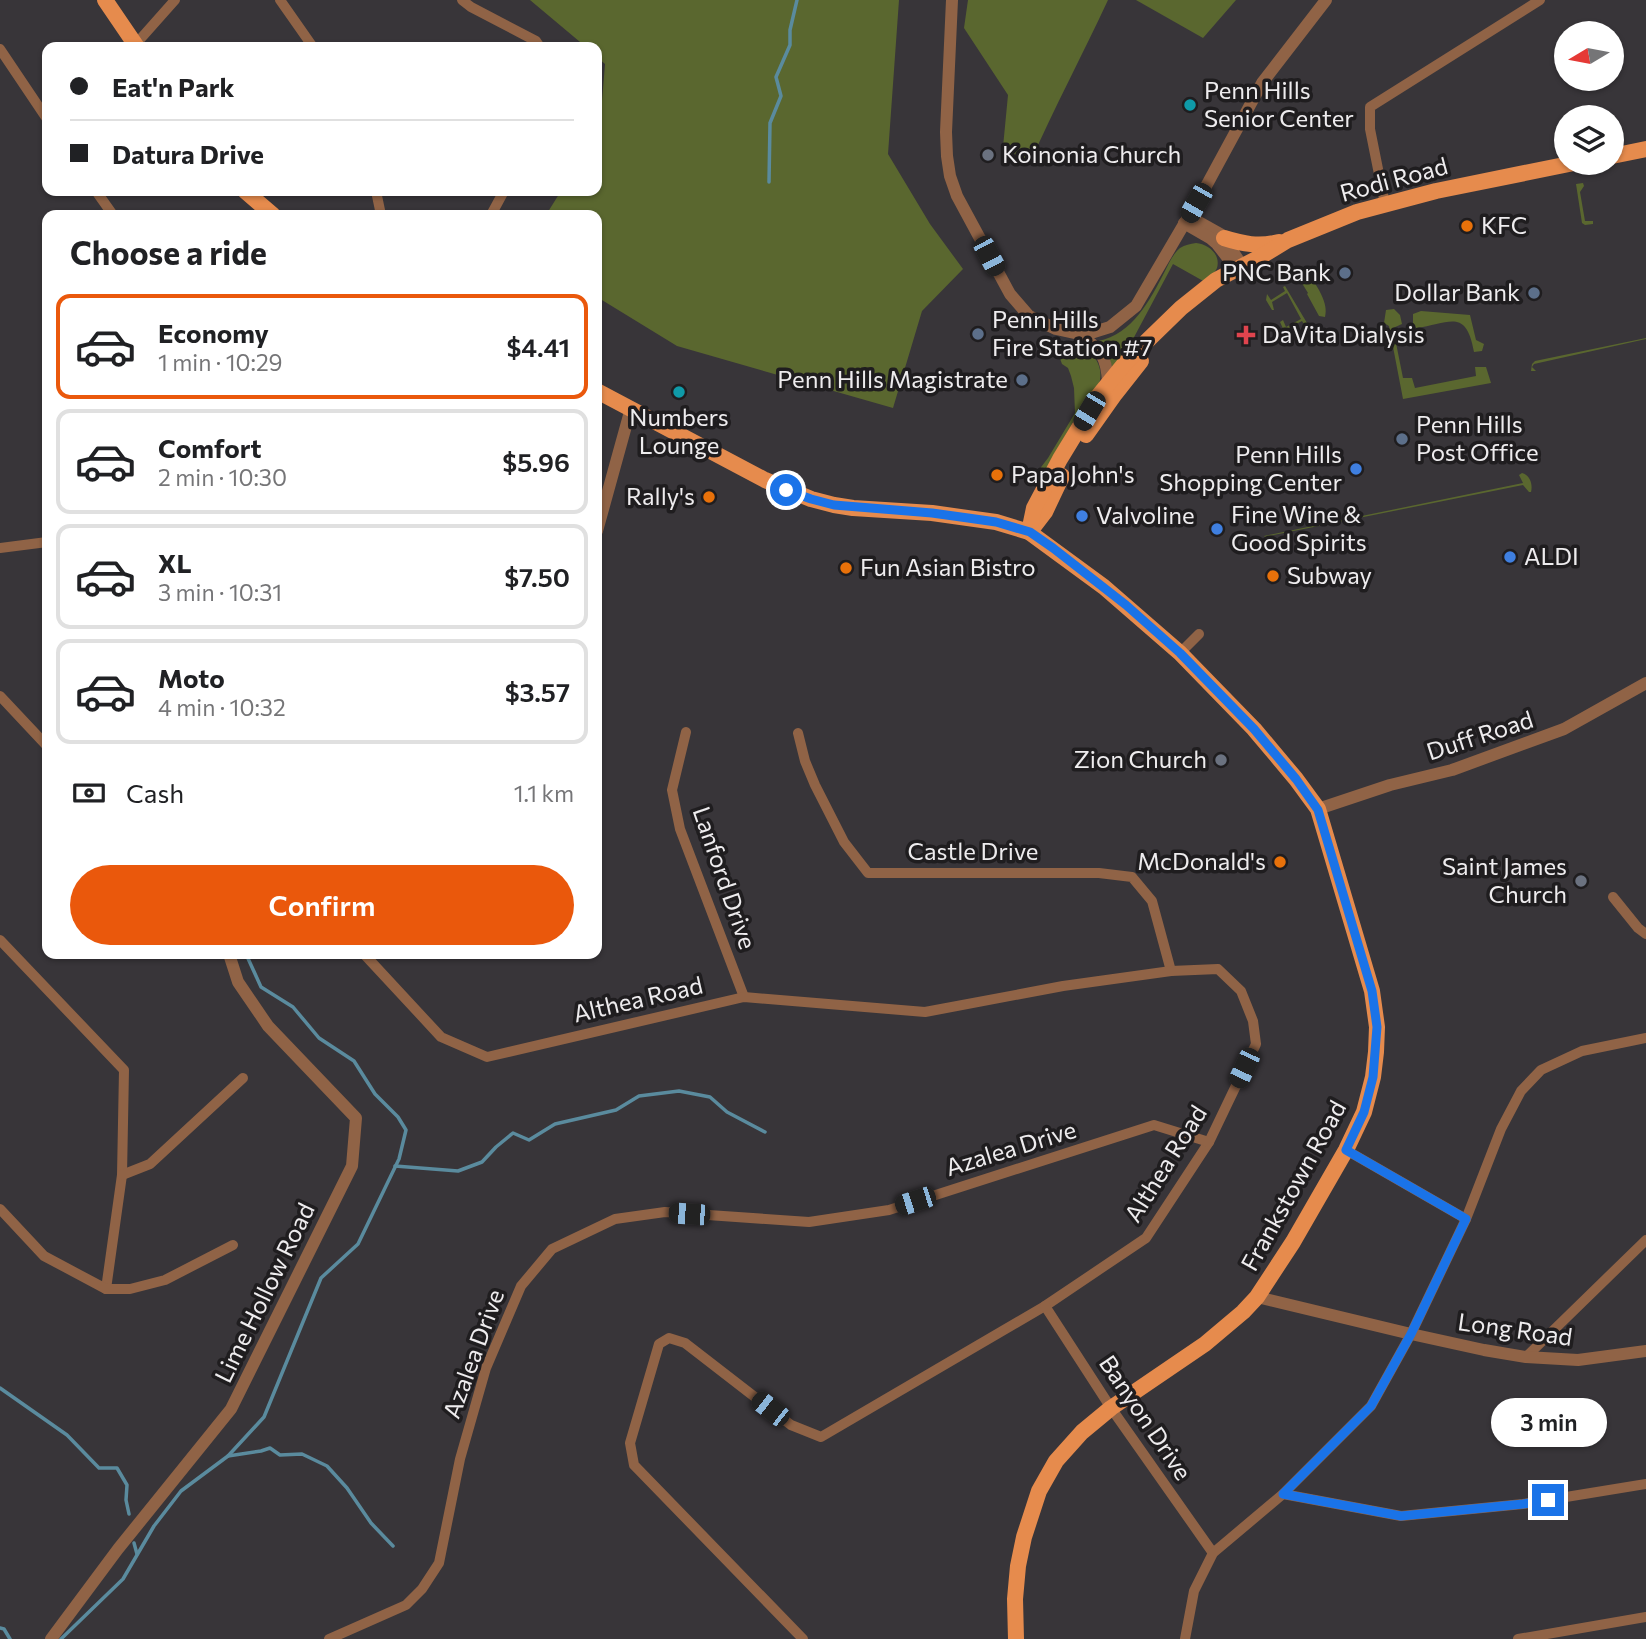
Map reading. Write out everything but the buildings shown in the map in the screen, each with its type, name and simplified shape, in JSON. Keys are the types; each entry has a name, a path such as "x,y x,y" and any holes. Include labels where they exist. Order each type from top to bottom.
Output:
{"main road":[{"path":"105,0 133,42"},
{"path":"1624,154 1646,149"},
{"name":"Rodi Road","path":"1030,532 1034,508 1099,395 1125,363 1181,308 1216,280 1288,240 1357,212 1466,184 1554,167"},
{"path":"251,196 267,210"},
{"path":"1224,238 1261,245 1288,240"},
{"name":"Rodi Road","path":"1030,532 1045,512 1087,432 1133,370 1175,327 1216,293 1240,268"},
{"name":"Frankstown Road","path":"602,394 765,480 811,499 853,508 932,513 996,522 1030,532 1104,587 1180,653 1254,729 1318,810 1372,991 1377,1027 1373,1077 1364,1112 1346,1150 1293,1242 1257,1297 1205,1344 1082,1432 1066,1448 1047,1475 1032,1507 1018,1566 1016,1639"}],"street":[{"path":"139,42 175,0"},
{"path":"280,0 309,42"},
{"path":"462,0 537,42"},
{"path":"952,0 946,132 950,176 957,196 1010,294 1029,316 1056,329 1079,334 1111,327 1132,311 1166,256 1262,83 1326,0"},
{"path":"1385,204 1370,129 1370,107 1540,0"},
{"path":"0,49 42,112"},
{"path":"1186,220 1224,238 1240,268"},
{"path":"1186,220 1217,244 1240,268"},
{"path":"1079,334 1101,352 1106,362 1108,383"},
{"path":"602,513 631,408"},
{"path":"0,548 42,543"},
{"path":"1180,653 1199,634"},
{"name":"Duff Road","path":"1318,810 1390,785 1465,766 1564,729 1646,683"},
{"path":"0,696 42,741"},
{"name":"Lanford Drive","path":"686,732 672,790 680,829 744,997"},
{"name":"Castle Drive","path":"798,733 821,797 844,842 868,873 1099,873 1132,877 1152,901 1171,971"},
{"path":"1613,897 1646,934"},
{"path":"0,940 124,1070 122,1175 106,1289"},
{"name":"Lime Hollow Road","path":"51,1639 118,1549 232,1409 352,1166 356,1118 268,1026 238,982 231,959"},
{"name":"Althea Road","path":"369,959 441,1037 487,1057 744,997 925,1012 1063,986 1171,971 1218,969 1241,992 1253,1021 1256,1044 1209,1142 1146,1238 1045,1306 821,1437 791,1425 685,1343 670,1338 659,1344 630,1443 634,1465 803,1639"},
{"path":"1185,1639 1194,1591 1213,1553 1283,1494 1371,1406 1411,1334 1466,1219 1501,1129 1521,1091 1541,1070 1583,1051 1646,1038"},
{"path":"122,1175 150,1164 243,1078"},
{"name":"Azalea Drive","path":"329,1639 406,1605 422,1589 439,1563 460,1459 486,1368 521,1286 552,1249 615,1219 664,1212 809,1222 888,1210 1154,1125 1209,1142"},
{"path":"1346,1150 1466,1219"},
{"path":"0,1209 44,1255 106,1289 130,1289 164,1280 233,1245"},
{"path":"1526,1357 1646,1240"},
{"name":"Long Road","path":"1257,1297 1411,1334 1526,1357 1578,1360 1646,1350"},
{"name":"Banyon Drive","path":"1045,1306 1111,1409 1213,1553"},
{"path":"1283,1494 1401,1516 1523,1504 1646,1483"},
{"path":"1518,1639 1646,1617"}],"green space":[{"path":"530,0 899,0 888,154 930,224 963,269 922,311 893,408 677,346 602,300 602,210 549,210 558,196 602,196 602,101 605,64 602,61 602,42 580,42"},
{"path":"968,0 1108,0 1030,163 1003,147 1008,95 964,28"},
{"path":"1136,0 1236,0 1203,38"},
{"path":"1583,183 1580,192 1585,221 1593,221 1593,224 1582,223 1576,184"},
{"path":"1196,243 1205,245 1215,254 1218,263 1215,272 1205,282 1173,264 1132,341 1135,345 1116,367 1112,366 1098,341 1121,331 1131,323 1146,304 1175,253 1182,247"},
{"path":"1304,275 1310,275 1322,295 1325,317 1319,316 1300,280"},
{"path":"1285,286 1307,323 1305,326 1302,321 1287,329 1290,336 1285,333 1280,322 1283,320 1286,327 1301,319 1287,293 1272,302 1274,310 1266,300 1267,294 1271,300 1285,291"},
{"path":"1394,309 1400,315 1402,324 1393,328 1403,378 1412,378 1415,388 1476,376 1475,367 1486,367 1491,383 1403,399 1389,326 1384,323 1386,310"},
{"path":"1421,311 1470,315 1476,340 1484,344 1482,351 1474,352 1471,338 1461,324 1447,322 1416,328 1413,314"},
{"path":"1646,338 1534,364 1532,367 1536,371 1531,371 1532,364 1535,361"},
{"path":"1060,343 1082,347 1093,355 1099,367 1100,380 1096,391 1073,422 1038,484 1032,479 1075,413 1071,376 1068,368 1062,364 1056,348"},
{"path":"1522,473 1530,480 1531,492 1523,485 1269,536 1274,545 1264,536 1523,483 1519,475"}],"waterway":[{"path":"769,182 770,123 781,96 776,77 790,45 790,30 797,0"},
{"path":"61,1639 123,1579 154,1526 181,1491 228,1456 264,1417 321,1278 358,1244 399,1159 406,1130 398,1117 375,1094 354,1061 319,1038 293,1007 261,987 248,959"},
{"path":"395,1166 458,1171 482,1162 513,1133 529,1140 555,1124 616,1110 639,1096 679,1091 710,1097 727,1112 765,1132"},
{"path":"0,1388 67,1435 99,1468 117,1468 127,1485 129,1514"},
{"path":"228,1456 270,1448 280,1455 302,1454 327,1466 347,1488 371,1523 393,1546"},
{"path":"134,1543 137,1554"},
{"path":"0,1628 4,1629 10,1639"}],"place":[{"name":"Penn Hills Senior Center","path":"1190,105"},
{"name":"Koinonia Church","path":"988,155"},
{"name":"KFC","path":"1467,226"},
{"name":"PNC Bank","path":"1345,273"},
{"name":"Dollar Bank","path":"1534,293"},
{"name":"Penn Hills Fire Station #7","path":"978,334"},
{"name":"DaVita Dialysis","path":"1246,335"},
{"name":"Penn Hills Magistrate","path":"1022,380"},
{"name":"Numbers Lounge","path":"679,392"},
{"name":"Penn Hills Post Office","path":"1402,439"},
{"name":"Penn Hills Shopping Center","path":"1356,469"},
{"name":"Papa John's","path":"997,475"},
{"name":"Rally's","path":"709,497"},
{"name":"Valvoline","path":"1082,516"},
{"name":"Fine Wine & Good Spirits","path":"1217,529"},
{"name":"ALDI","path":"1510,557"},
{"name":"Fun Asian Bistro","path":"846,568"},
{"name":"Subway","path":"1273,576"},
{"name":"Zion Church","path":"1221,760"},
{"name":"McDonald's","path":"1280,862"},
{"name":"Saint James Church","path":"1581,881"}],"route":[{"path":"786,490 834,505 932,513 996,522 1030,532 1104,587 1180,653 1254,729 1296,779 1318,810 1365,964 1377,1027 1373,1077 1364,1112 1346,1150 1466,1219 1411,1334 1371,1406 1283,1494 1401,1516 1548,1500"}]}
